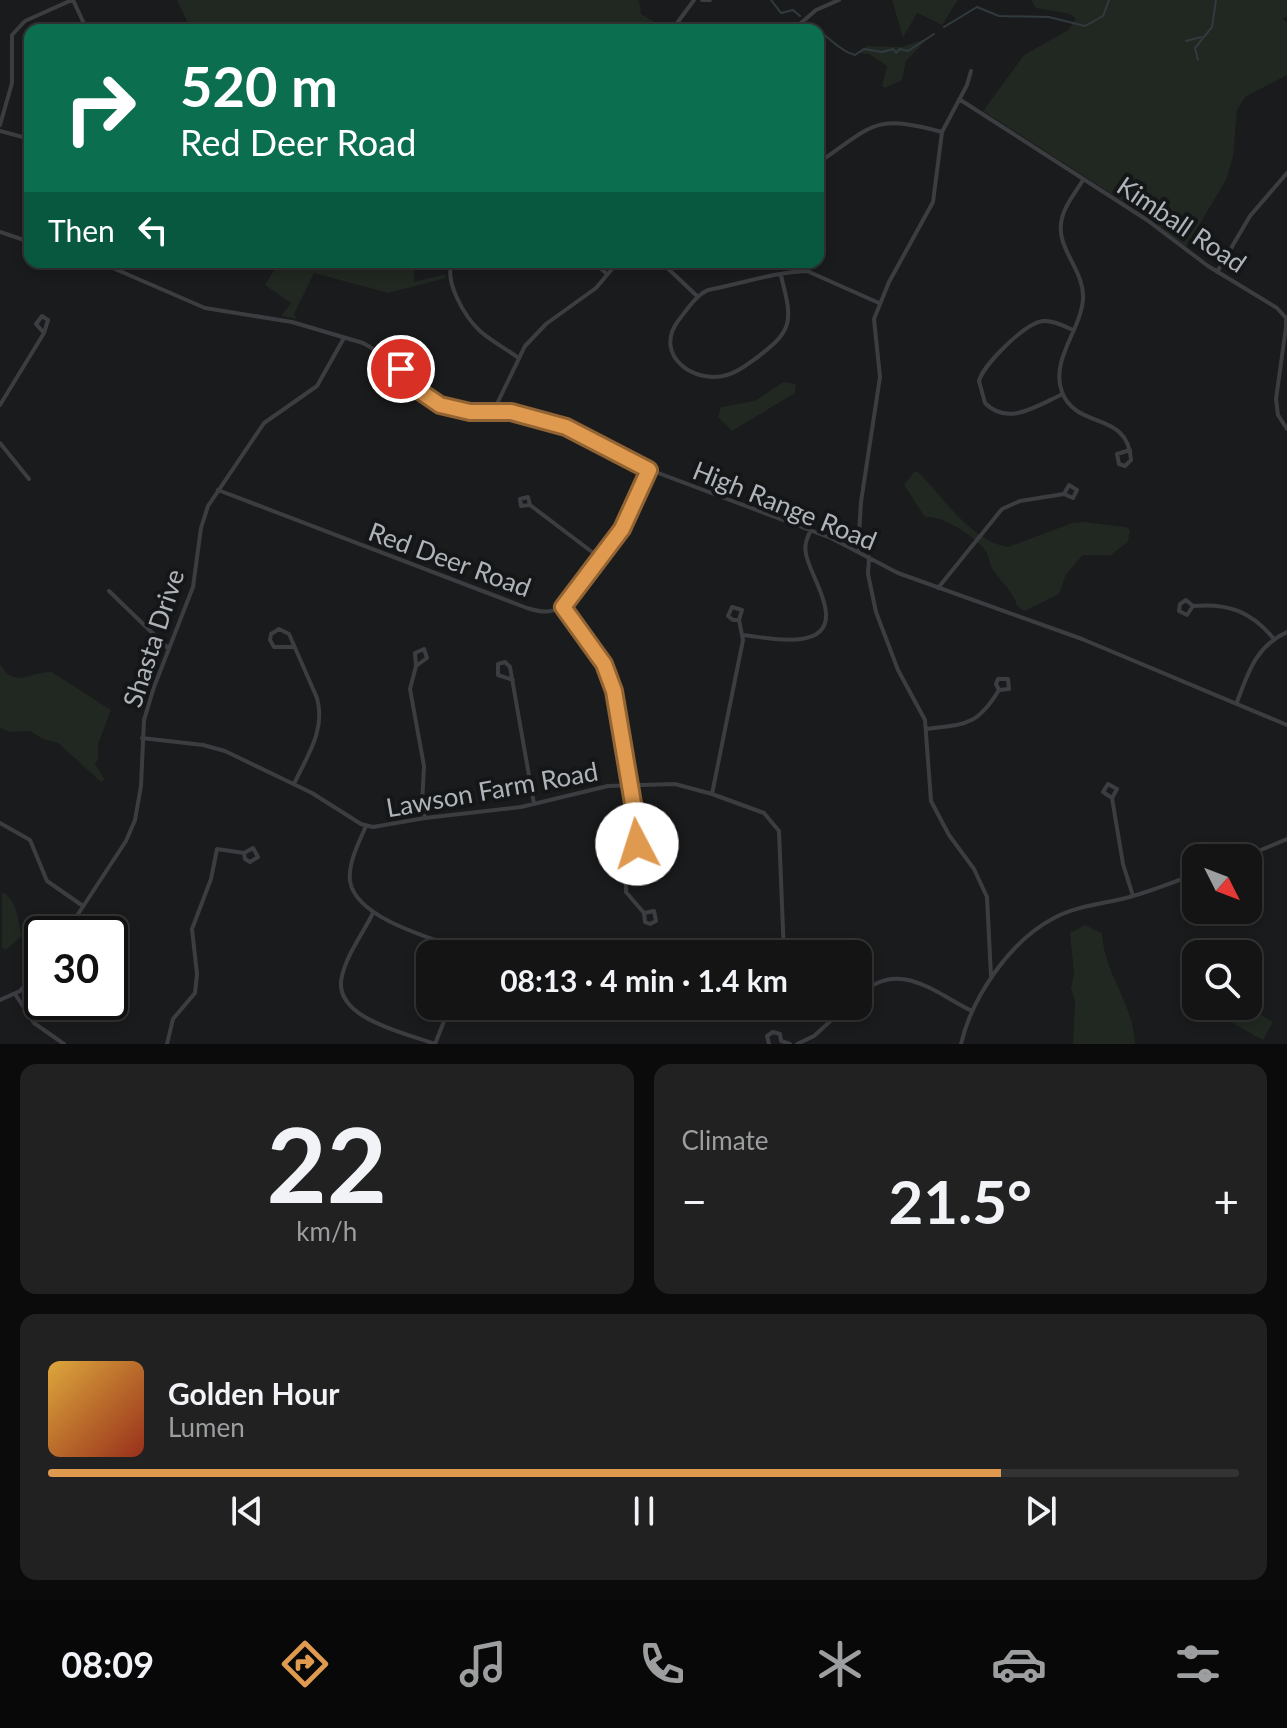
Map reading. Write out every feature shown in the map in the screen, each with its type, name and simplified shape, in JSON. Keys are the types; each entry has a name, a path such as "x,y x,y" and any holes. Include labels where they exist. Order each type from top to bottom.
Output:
{"street":[{"path":"0,125 12,83 12,35 25,21 73,0 84,24"},
{"path":"676,24 694,0"},
{"path":"702,0 710,0"},
{"path":"799,24 810,14 839,0"},
{"path":"858,551 861,502 880,378 873,329 879,303 935,198 942,132 971,71"},
{"name":"Kimball Road","path":"959,99 1155,225 1217,272 1272,303 1286,318 1276,399 1278,415 1287,429"},
{"path":"824,158 856,134 880,123 899,122 942,132"},
{"path":"0,131 24,137"},
{"path":"1217,272 1262,199 1287,173"},
{"path":"1083,180 1066,208 1061,227 1063,242 1083,289 1082,304 1059,370 1063,394 1081,414 1119,430 1130,450 1129,463 1119,464 1117,454 1130,450"},
{"path":"0,232 24,240"},
{"name":"High Range Road","path":"113,268 205,308 292,322 383,353 421,392 440,405 470,412 494,410 574,429 649,470 811,530 898,573 1064,632 1287,725"},
{"path":"450,268 452,286 475,326 517,357"},
{"path":"600,268 607,274"},
{"path":"494,410 517,357 546,324 596,288 612,268"},
{"path":"668,268 698,296"},
{"path":"781,275 788,310 784,331 771,347 725,376 692,373 677,363 671,353 673,330 698,296 708,290 781,275 811,272 879,303"},
{"path":"1063,394 1016,414 1005,415 985,403 979,381 988,364 1033,325 1046,321 1073,330"},
{"path":"0,405 44,333"},
{"name":"Shasta Drive","path":"77,916 126,841 135,819 141,786 142,738 149,702 193,587 203,520 218,490 264,423 317,386 344,338"},
{"path":"0,443 29,479"},
{"name":"Red Deer Road","path":"218,490 533,610 546,612 563,607 622,529 649,470"},
{"path":"938,588 998,513 1011,504 1064,494"},
{"path":"530,505 600,558"},
{"path":"743,635 799,639 814,634 821,626 826,612 825,600 805,551 811,530"},
{"path":"869,557 868,574 876,612 898,670 922,712 931,801 949,835 974,869 989,904 991,976"},
{"path":"109,591 169,649"},
{"path":"1193,606 1210,605 1244,611 1274,639"},
{"path":"563,607 606,667 619,707 620,732 638,835 625,887 630,901 644,913"},
{"path":"712,794 743,635 739,620"},
{"path":"294,647 274,647 271,634 284,630 294,647 317,698 320,717 316,736 294,784"},
{"path":"1236,703 1253,662 1274,639 1287,632"},
{"path":"513,680 497,675 498,664 504,662 509,665 513,680 534,804"},
{"path":"416,666 410,687 424,766 422,804 425,818"},
{"path":"926,729 974,721 985,712 999,690"},
{"name":"Lawson Farm Road","path":"142,738 218,748 294,784 366,826 381,827 534,804 591,788 675,784 712,794 764,813 779,831 783,940"},
{"path":"1112,798 1123,864 1133,896"},
{"path":"1,826 24,835 32,843 47,881 83,906"},
{"path":"366,826 354,856 351,883 359,900 373,913 440,940"},
{"path":"1262,850 1287,839"},
{"path":"167,1044 173,1019 195,993 197,974 192,929 211,879 217,849 244,853"},
{"path":"961,1044 970,1011 991,976 1054,918 1182,879"},
{"path":"373,913 342,974 342,995 349,1007 360,1015 435,1044 444,1020"},
{"path":"872,986 883,979 904,978 970,1011"},
{"path":"0,1000 15,994 24,985"},
{"path":"15,994 34,1023 64,1044"},
{"path":"797,1044 814,1036 833,1020"},
{"path":"769,1044 767,1036 773,1032 780,1034 780,1042 790,1044"}],"shaded area":[{"path":"177,0 639,0 641,14 658,24 188,24"},
{"path":"892,0 958,0 942,25 917,13 903,38"},
{"path":"1031,0 1287,0 1287,16 1283,19 1287,23 1287,75 1245,97 1237,110 1233,157 1226,180 1186,247 1130,206 983,111 1024,55 1068,30 1076,19 1070,14 1036,8"},
{"path":"928,38 906,61 902,80 885,88 882,86 887,66 869,54 860,53 866,46 901,47"},
{"path":"275,268 415,268 414,282 445,274 446,278 388,293 314,273 294,314 297,319 281,316 291,303 265,285"},
{"path":"783,382 796,384 795,393 732,431 718,417 721,407 755,401"},
{"path":"914,472 918,472 969,527 994,543 1008,547 1072,523 1083,522 1126,527 1130,530 1128,542 1111,555 1083,555 1066,574 1059,594 1025,611 1017,606 980,544 949,523 925,517 904,485"},
{"path":"0,664 5,672 17,678 52,672 111,710 98,744 95,764 105,780 101,782 58,743 30,731 10,732 0,728"},
{"path":"2,893 10,898 15,908 22,936 6,950 2,948"},
{"path":"1085,925 1102,933 1108,962 1130,1016 1135,1044 1073,1044 1075,1000 1071,989 1074,973 1070,933"},
{"path":"1262,1015 1273,1022 1263,1040 1227,1020 1262,1020"}],"waterway":[{"path":"771,0 781,13 793,10 800,16"},
{"path":"944,27 977,7 999,16 1049,17 1085,26 1103,16 1109,0"},
{"path":"1198,60 1195,48 1212,27 1216,0"},
{"path":"824,35 855,55 864,49 882,52 893,49 896,53 900,49 908,51 934,34"},
{"path":"1186,41 1201,37"}],"route":[{"path":"401,369 421,392 440,405 470,412 511,412 566,427 581,432 649,470 622,529 563,607 604,664 614,691 620,712 620,732 637,827 637,844"}]}
